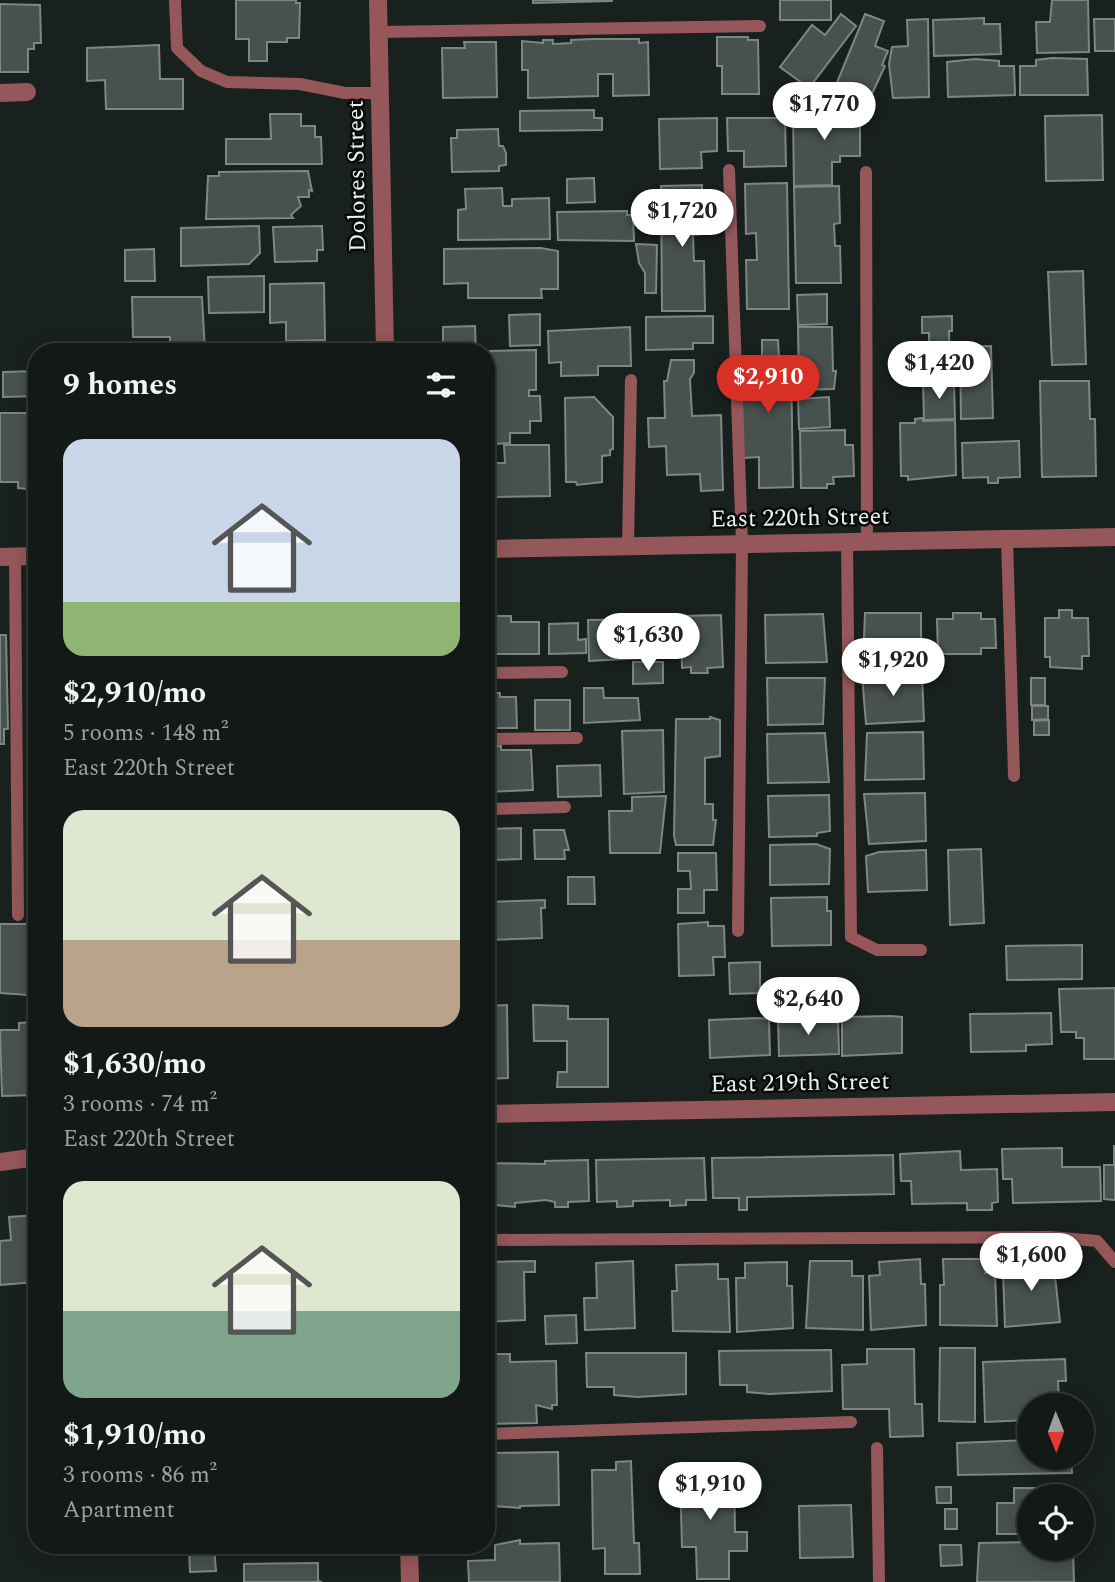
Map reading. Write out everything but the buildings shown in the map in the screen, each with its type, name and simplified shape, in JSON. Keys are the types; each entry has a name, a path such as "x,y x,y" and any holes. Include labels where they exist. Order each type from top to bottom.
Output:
{"street":[{"name":"Dolores Street","path":"378,0 385,343"},
{"path":"0,93 27,92"},
{"name":"East 220th Street","path":"495,549 1115,537"},
{"path":"8,556 28,556"},
{"name":"East 219th Street","path":"495,1114 1115,1102"},
{"path":"0,1162 28,1158"},
{"path":"409,1554 410,1582"}],"lane":[{"path":"175,1 177,48 201,71 227,82 300,84 345,93 380,93"},
{"path":"379,32 760,26"},
{"path":"729,170 742,544 738,931"},
{"path":"866,172 867,541"},
{"path":"628,546 631,380"},
{"path":"1007,539 1014,776"},
{"path":"847,542 851,937 877,950 920,950"},
{"path":"8,556 18,915"},
{"path":"495,673 562,672"},
{"path":"495,739 577,738"},
{"path":"495,809 565,807"},
{"path":"495,1240 1050,1237 1097,1241 1115,1262"},
{"path":"495,1434 851,1422"},
{"path":"877,1448 879,1582"}]}
